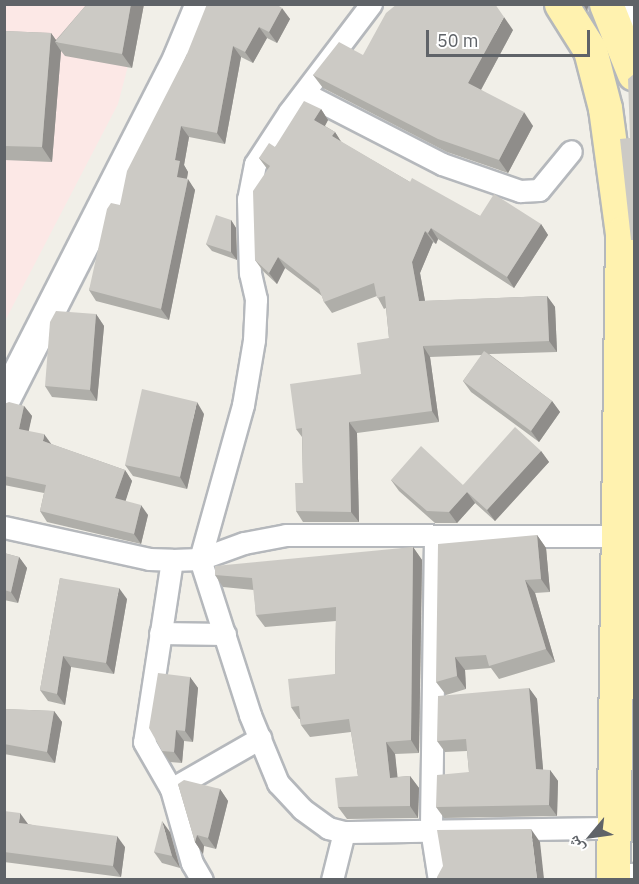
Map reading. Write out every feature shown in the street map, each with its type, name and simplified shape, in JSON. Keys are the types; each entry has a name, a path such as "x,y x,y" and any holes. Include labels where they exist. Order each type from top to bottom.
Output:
{"main road":[{"path":"561,4 590,50 617,181 622,233 627,536 612,828 620,876"},
{"path":"618,12 634,74"}],"street":[{"path":"4,401 179,57 201,4"},
{"path":"371,4 304,93 255,164 248,199 250,273 256,299 254,340 243,405 201,560 260,738 278,783 302,809 328,828 344,832 612,828"},
{"path":"304,93 442,164 520,191 539,190 571,151"},
{"path":"4,526 149,560 201,560 244,543 286,535 435,538 627,536"},
{"path":"435,538 431,829 439,879"},
{"path":"172,560 143,732 148,756 171,789 189,855 202,879"},
{"path":"160,633 225,634"},
{"path":"171,789 260,738"},
{"path":"332,879 344,832"}],"shaded area":[{"path":"5,5 144,5 118,104 5,321"}],"building":[{"path":"87,4 131,4 122,54 55,42"},
{"path":"207,4 276,4 282,8 269,32 259,27 245,52 233,46 217,133 181,126 175,160 180,161 177,177 188,179 161,309 89,290 107,209 111,203 120,205 127,171 187,54"},
{"path":"397,4 495,4 504,17 468,83 524,112 499,160 438,139 313,75 339,42 363,55 386,13"},
{"path":"4,31 51,33 42,147 4,146"},
{"path":"634,74 634,240 631,240 620,139 630,138 628,79"},
{"path":"304,101 321,109 314,120 335,132 332,136 410,182 412,178 480,216 494,194 541,224 507,277 431,228 428,233 425,231 412,262 419,301 547,296 549,341 423,346 432,411 349,422 351,512 296,511 295,483 303,483 302,428 296,429 290,384 361,374 357,343 389,338 385,296 377,298 374,283 324,302 319,289 278,257 269,273 255,260 253,191 270,166 259,158 269,143 275,147"},
{"path":"216,215 231,220 231,252 206,244"},
{"path":"56,311 96,314 90,390 45,386 50,322"},
{"path":"484,351 552,401 531,431 463,381"},
{"path":"142,389 197,402 180,477 125,465"},
{"path":"9,402 24,406 19,429 44,434 43,441 125,470 115,498 141,505 134,534 40,511 46,485 4,476 4,404"},
{"path":"515,427 541,451 487,510 467,492 449,512 427,511 391,480 421,446 463,485"},
{"path":"537,535 541,579 525,580 546,649 489,666 486,655 455,657 457,676 436,682 438,544"},
{"path":"413,547 411,740 386,742 390,778 410,776 410,806 338,807 335,778 358,776 349,719 301,725 299,706 291,707 288,679 335,674 336,607 256,615 252,578 215,575 215,566"},
{"path":"4,553 19,557 11,592 4,590"},
{"path":"60,578 119,588 106,663 63,656 57,694 40,690"},
{"path":"158,673 190,677 185,731 176,730 174,752 162,751 149,728"},
{"path":"529,688 536,769 550,770 549,805 436,807 437,775 469,772 466,739 437,741 438,696"},
{"path":"4,709 54,711 47,752 4,744"},
{"path":"184,780 220,789 208,838 197,835 195,842 178,784"},
{"path":"4,811 20,813 19,823 117,836 113,866 4,852"},
{"path":"162,821 172,856 154,852"},
{"path":"531,829 537,879 437,879 443,866 437,830"}]}
